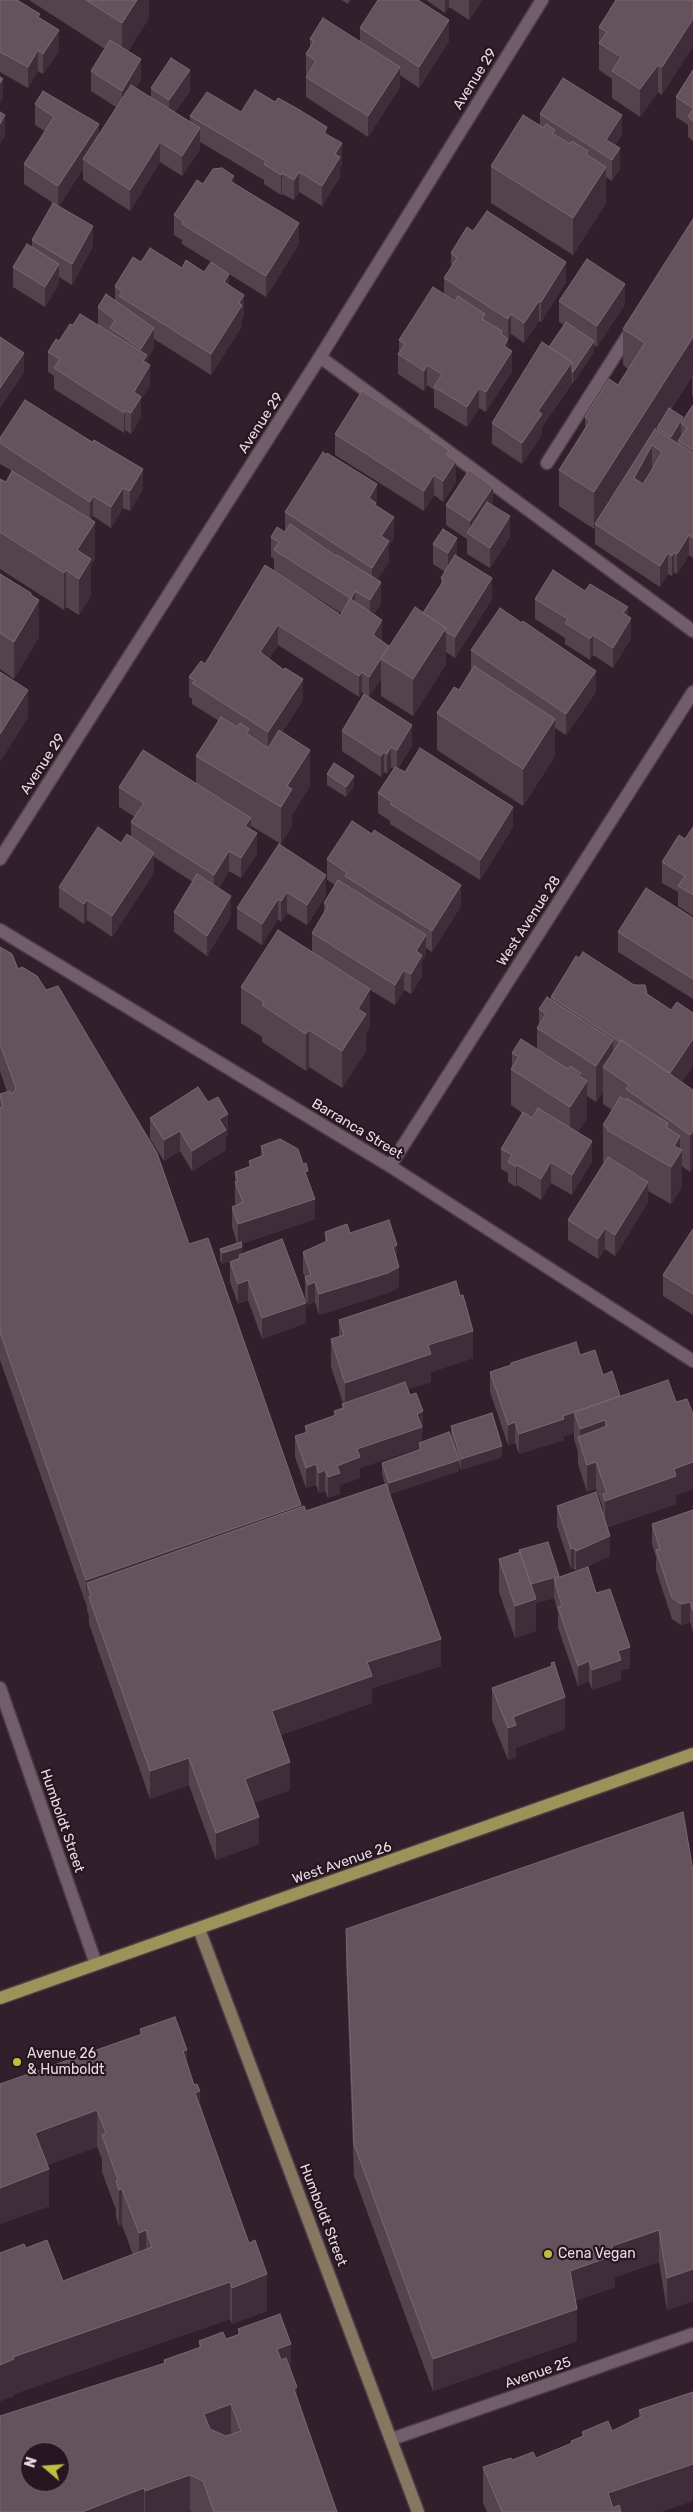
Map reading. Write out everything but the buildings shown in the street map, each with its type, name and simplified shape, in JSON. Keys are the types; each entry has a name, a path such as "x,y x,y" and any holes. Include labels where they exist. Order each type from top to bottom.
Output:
{"main road":[{"name":"West Avenue 26","path":"0,1998 693,1754"}],"street":[{"name":"Avenue 29","path":"0,859 320,357 542,0"},
{"path":"547,463 641,314"},
{"path":"320,357 693,631"},
{"name":"West Avenue 28","path":"390,1166 693,692"},
{"name":"Barranca Street","path":"0,930 390,1166 693,1361"},
{"name":"Humboldt Street","path":"0,1688 96,1964"},
{"name":"Humboldt Street","path":"199,1929 418,2512"},
{"name":"Avenue 25","path":"392,2439 693,2334"}],"place":[{"name":"Avenue 26 & Humboldt","path":"17,2062"},
{"name":"Cena Vegan","path":"548,2254"}]}
